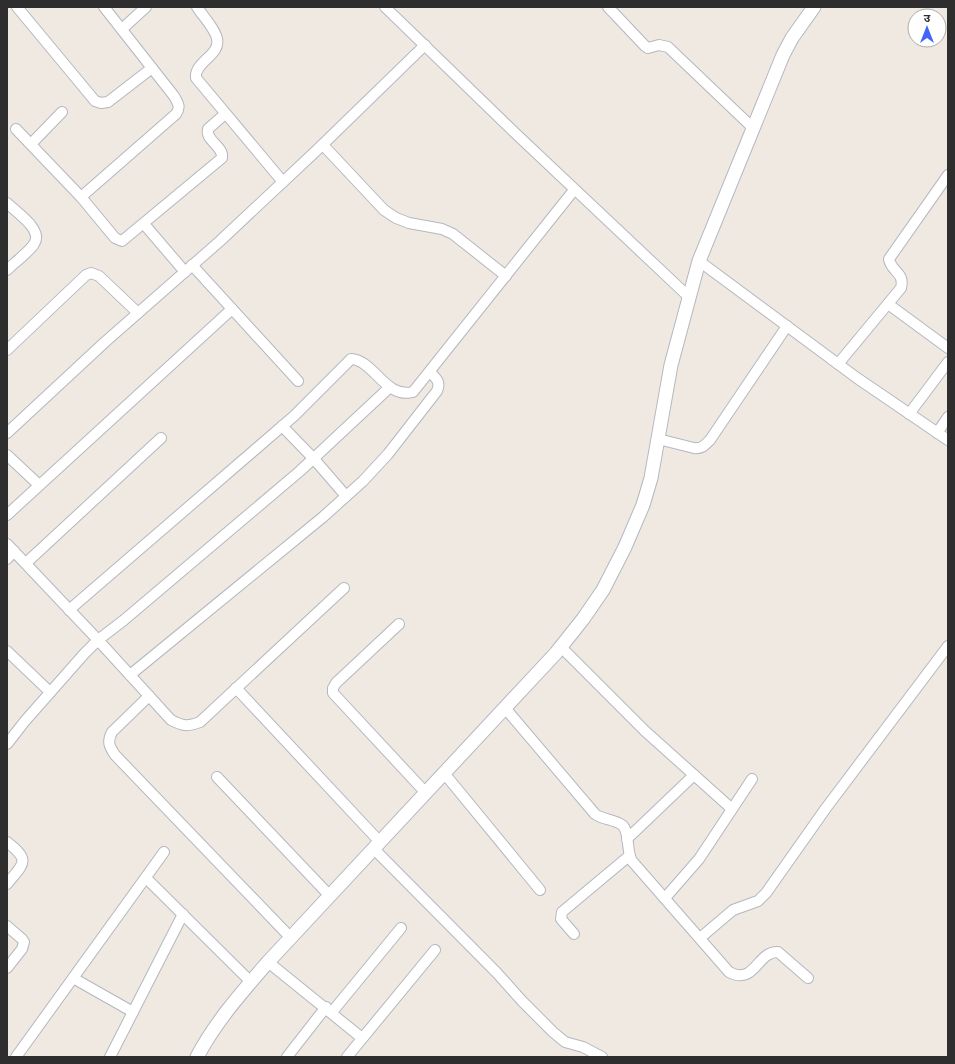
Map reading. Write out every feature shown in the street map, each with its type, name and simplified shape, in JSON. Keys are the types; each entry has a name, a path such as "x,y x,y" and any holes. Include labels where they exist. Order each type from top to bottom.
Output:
{"street":[{"path":"17,7 95,101 101,103 108,102 152,68"},
{"path":"81,197 179,110 179,104 174,96 104,7"},
{"path":"122,29 146,7"},
{"path":"196,7 217,38 215,49 197,70 196,78 283,182"},
{"path":"385,7 574,190 689,297"},
{"path":"608,7 645,46 648,48 659,46 668,47 753,128"},
{"path":"197,1057 226,1011 268,962 561,647 603,590 625,547 643,505 652,478 670,365 699,261 783,55 792,38 814,7"},
{"path":"7,433 323,145 425,45"},
{"path":"31,144 62,112"},
{"path":"16,129 81,197 115,238 120,241 125,240 222,158 222,152 207,132 208,129 225,114"},
{"path":"323,145 384,210 396,218 409,223 442,229 453,234 506,276"},
{"path":"838,364 901,288 901,277 890,263 889,259 948,175"},
{"path":"69,610 282,426 352,359 360,361 390,387 401,392 413,392 574,190"},
{"path":"7,203 31,225 35,230 36,236 35,244 7,270"},
{"path":"144,224 188,269 232,309 298,381"},
{"path":"699,261 838,364 948,440"},
{"path":"7,350 86,275 91,274 99,276 138,313"},
{"path":"888,304 948,348"},
{"path":"7,515 232,309"},
{"path":"658,439 694,448 704,446 710,440 787,326"},
{"path":"909,414 948,362"},
{"path":"130,675 242,584 362,481 388,454 437,391 440,386 439,382 430,372"},
{"path":"7,744 50,692 98,640 124,620 314,459 390,387"},
{"path":"937,433 948,417"},
{"path":"282,426 314,459 346,496"},
{"path":"26,563 161,438"},
{"path":"7,454 39,485"},
{"path":"7,544 171,720 181,725 190,726 200,722 344,588"},
{"path":"7,559 14,551"},
{"path":"399,624 336,683 333,688 333,693 426,793"},
{"path":"700,938 733,910 758,901 766,894 826,808 948,646"},
{"path":"561,647 646,731 732,809"},
{"path":"7,651 50,692"},
{"path":"236,688 377,846 522,1001 565,1042 583,1047 602,1057"},
{"path":"149,696 112,732 109,738 109,746 115,755 291,938"},
{"path":"505,708 595,814 622,824 626,832 629,856 729,972 736,976 745,975 773,952 778,952 808,978"},
{"path":"444,773 540,890"},
{"path":"627,838 694,775"},
{"path":"217,777 330,896"},
{"path":"665,898 699,858 752,779"},
{"path":"7,842 23,856 23,862 7,884"},
{"path":"16,1057 164,852"},
{"path":"574,934 561,919 562,912 629,856"},
{"path":"146,878 251,982"},
{"path":"110,1057 183,914"},
{"path":"7,926 24,942 22,949 7,968"},
{"path":"287,1057 401,928"},
{"path":"347,1057 435,950"},
{"path":"268,962 362,1038"},
{"path":"73,978 133,1012"}]}
